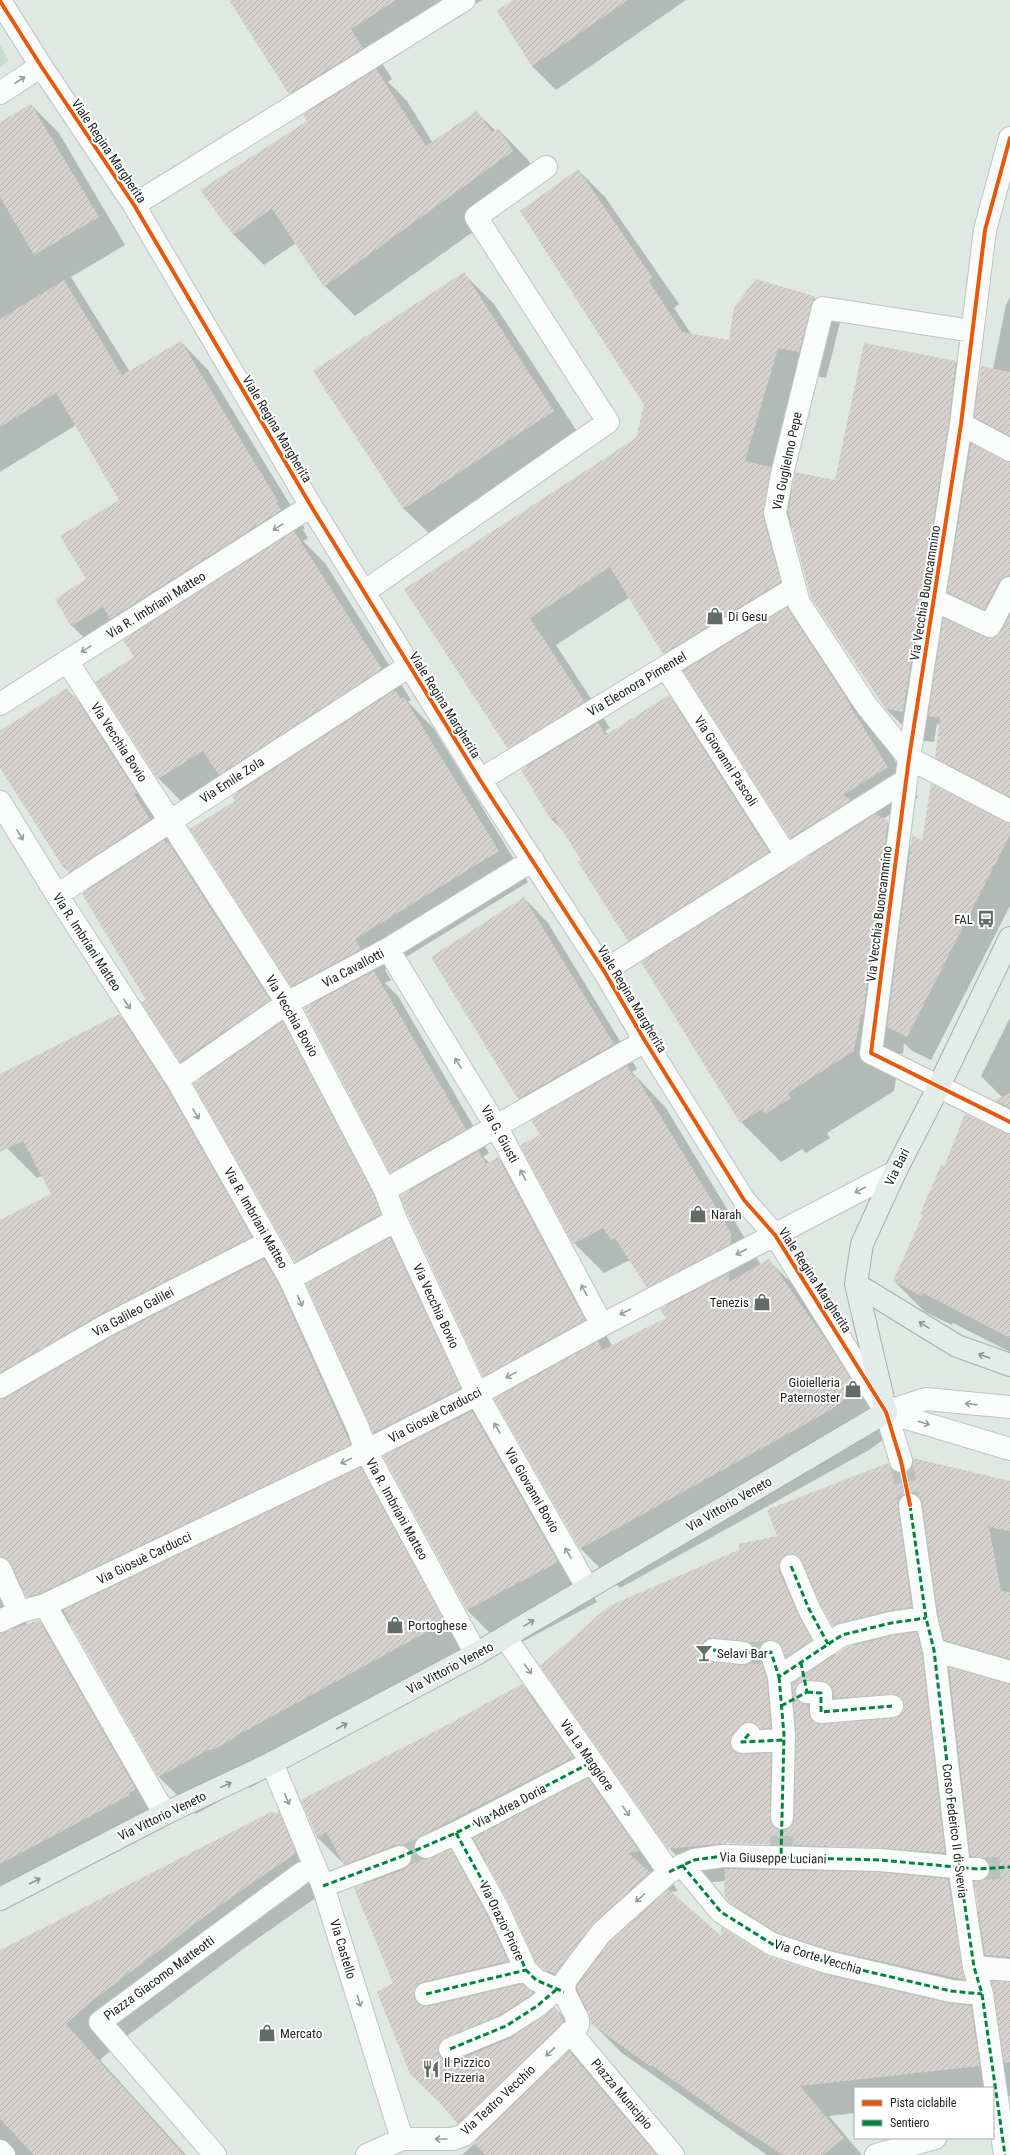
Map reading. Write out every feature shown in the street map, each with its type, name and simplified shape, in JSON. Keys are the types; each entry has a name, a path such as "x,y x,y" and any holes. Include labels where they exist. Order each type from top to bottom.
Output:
{"main road":[{"name":"Via Bari","path":"886,1412 856,1284 862,1244 895,1172 939,1086 1010,938"},
{"path":"856,1284 958,1346 1010,1365"},
{"name":"Via Vittorio Veneto","path":"0,1899 166,1813 272,1763 476,1654 587,1587 886,1412"}],"street":[{"path":"134,205 464,0"},
{"name":"Viale Regina Margherita","path":"0,1 41,66 134,205 311,506 480,780 604,971 645,1041 744,1200 775,1234 886,1412"},
{"path":"0,93 41,66"},
{"name":"Via Vecchia Buoncammino","path":"939,1086 872,1053 909,758 961,424 984,230 1010,138"},
{"path":"364,592 608,422 476,217 546,167"},
{"name":"Via Guglielmo Pepe","path":"972,331 823,308 782,474 775,513 799,604 866,705 909,758 1010,811"},
{"path":"961,424 1010,450"},
{"name":"Via R. Imbriani Matteo","path":"0,704 311,506"},
{"name":"Via Eleonora Pimentel","path":"480,780 795,588"},
{"path":"934,600 990,626 1010,588"},
{"name":"Via Vecchia Bovio","path":"67,661 286,1003 385,1190 396,1220 477,1394"},
{"name":"Via Emile Zola","path":"57,895 409,666"},
{"name":"Via Giovanni Pascoli","path":"666,667 786,855"},
{"path":"604,971 906,780"},
{"name":"Via R. Imbriani Matteo","path":"0,802 57,895 177,1080 290,1279 358,1428 366,1451 476,1654"},
{"name":"Via Cavallotti","path":"177,1080 286,1003 388,949 533,860"},
{"name":"Via G. Giusti","path":"388,949 496,1126 602,1324"},
{"path":"385,1190 645,1041"},
{"path":"939,1086 1010,1122"},
{"name":"Via Giosuè Carducci","path":"0,1622 20,1612 45,1605 366,1451 477,1394 602,1324 895,1172"},
{"path":"290,1279 396,1220"},
{"name":"Via Galileo Galilei","path":"0,1387 105,1326 269,1242"},
{"name":"Via Giovanni Bovio","path":"477,1394 587,1587"},
{"path":"886,1412 926,1399 1007,1409 1010,1407"},
{"path":"886,1412 1010,1449"},
{"path":"886,1412 901,1461"},
{"name":"Corso Federico II di Svevia","path":"910,1505 926,1618 934,1650 969,1867 974,1966 982,1994 992,2087"},
{"path":"791,1566 809,1609 828,1644"},
{"path":"0,1569 20,1612"},
{"path":"45,1605 158,1802 166,1813"},
{"path":"780,1677 842,1635 891,1623 926,1618"},
{"name":"Via La Maggiore","path":"506,1637 592,1762 675,1869"},
{"path":"714,1650 743,1653"},
{"path":"934,1650 1010,1672"},
{"path":"771,1652 780,1677 782,1706 784,1740 782,1818"},
{"path":"801,1663 807,1692"},
{"path":"782,1706 807,1692 821,1693 821,1712 892,1706"},
{"path":"749,1734 742,1742 784,1740"},
{"name":"Via Adrea Doria","path":"426,1847 456,1833 592,1762"},
{"name":"Via Castello","path":"272,1763 323,1886 402,2139"},
{"name":"Via Orazio Priore","path":"456,1833 498,1909 526,1970 536,1980 561,1991"},
{"name":"Via Giuseppe Luciani","path":"561,1991 565,1981 602,1933 675,1869 694,1860 723,1856 880,1860 969,1867"},
{"path":"323,1886 400,1857"},
{"name":"Via Corte Vecchia","path":"675,1869 721,1912 772,1944 827,1962 951,1991 982,1994"},
{"name":"Piazza Giacomo Matteotti","path":"215,2155 100,2022 302,1873"},
{"path":"974,1966 1010,1970"},
{"path":"426,1994 526,1970"},
{"path":"450,2049 506,2026 561,1991 578,2020 574,2028"},
{"name":"Via Teatro Vecchio","path":"402,2139 452,2139 464,2135 574,2028"},
{"name":"Piazza Municipio","path":"574,2028 674,2155"},
{"name":"Corso Federico II di Svevia","path":"994,2105 996,2124 1005,2155"},
{"path":"367,2155 402,2139"},
{"path":"876,2155 932,2139"},
{"path":"0,2151 4,2155"}],"shaded area":[{"path":"0,45 9,61 0,67"}],"building":[{"path":"229,0 396,0 351,29 363,48 289,94"},
{"path":"513,0 628,0 532,66 497,11"},
{"path":"376,69 426,146 477,111 492,132 498,128 513,151 324,287 272,209 233,235 200,190 307,121 303,115"},
{"path":"31,104 99,217 34,255 0,197 0,122"},
{"path":"578,169 653,278 649,281 682,332 729,340 734,307 756,279 814,296 799,352 778,348 745,461 771,467 763,516 781,582 663,654 610,567 530,618 585,702 508,749 404,589 636,438 644,405 520,211"},
{"path":"464,272 554,411 403,509 313,371"},
{"path":"64,280 122,375 181,341 278,501 276,502 281,510 110,619 103,607 71,626 55,599 86,579 60,536 119,500 56,393 0,427 0,319"},
{"path":"864,343 956,361 949,422 903,712 886,709 811,598 788,512 795,472 835,480"},
{"path":"981,366 1010,372 1010,436 974,417"},
{"path":"971,443 1010,462 1010,576 1004,577 999,582 984,610 947,592"},
{"path":"294,531 382,669 219,775 203,751 158,779 95,682 134,657 123,640"},
{"path":"787,607 850,704 888,767 843,795 852,800 790,838 683,671"},
{"path":"1010,615 1010,797 935,758 940,718 928,716 943,618 991,638 996,637 1001,632"},
{"path":"67,688 72,697 74,695 137,793 134,794 150,819 69,873 65,866 63,867 0,768 0,731"},
{"path":"395,690 401,699 404,697 499,851 355,939 361,949 291,987 190,829 235,801 232,796"},
{"path":"669,695 769,852 628,941 578,862 581,860 554,817 551,820 521,770 598,723 606,735"},
{"path":"931,784 1010,823 1010,835 907,1037 887,1027 912,835 922,841"},
{"path":"876,814 888,821 863,1016 861,1014 854,1051 788,1093 791,1098 765,1114 762,1109 740,1123 641,962"},
{"path":"164,840 166,843 168,842 270,1000 180,1062 141,1002 146,1000 82,894"},
{"path":"524,897 614,1044 518,1099 431,957"},
{"path":"374,971 466,1129 390,1173 304,1008"},
{"path":"119,1014 166,1086 252,1237 99,1315 0,1373 0,1220 51,1194 23,1141 0,1152 0,1074"},
{"path":"283,1021 374,1195 381,1214 295,1262 193,1084"},
{"path":"627,1066 634,1077 636,1076 731,1232 731,1244 647,1288 615,1238 611,1240 603,1228 573,1244 520,1145 540,1135 531,1120"},
{"path":"1010,1093 1010,1108 994,1100"},
{"path":"965,1114 1010,1134 1010,1338 923,1293 921,1296 893,1281 923,1215 920,1214 941,1165 944,1167"},
{"path":"479,1151 486,1164 498,1157 585,1320 483,1377 400,1196"},
{"path":"390,1237 461,1388 373,1433 306,1284"},
{"path":"264,1259 279,1285 351,1445 41,1593 26,1597 11,1564 7,1559 0,1557 0,1399 6,1398 111,1337"},
{"path":"769,1259 826,1340 858,1390 829,1411 580,1549 494,1399 598,1341 602,1350 666,1318 660,1309 729,1273 729,1282"},
{"path":"472,1411 558,1562 467,1610 383,1456"},
{"path":"913,1458 1010,1481 1010,1531 989,1527 1001,1591 1010,1592 1010,1659 944,1640 938,1616 922,1503 920,1498 915,1494 908,1493 899,1500 898,1507 912,1607 888,1611 839,1623 833,1626 820,1604 802,1561 793,1554 786,1555 779,1564 779,1571 798,1614 812,1640 786,1657 779,1643 768,1640 762,1644 759,1655 767,1679 771,1728 760,1729 752,1722 745,1722 733,1734 730,1741 731,1748 736,1753 771,1753 771,1824 776,1829 788,1829 793,1824 794,1818 796,1735 792,1683 847,1647 893,1635 917,1632 922,1652 945,1853 880,1848 727,1843 668,1849 540,1666 609,1606 739,1550 739,1544 777,1536 767,1510 888,1463 893,1470 899,1473 905,1473 910,1469","holes":["708,1638 744,1641 750,1643 755,1648 753,1660 748,1664 742,1665 706,1660 702,1655 701,1649 703,1642","808,1680 828,1683 832,1687 834,1698 897,1695 902,1699 903,1711 899,1716 893,1718 822,1724 816,1723 810,1718 808,1705 800,1702 795,1692 797,1685 802,1681"]},
{"path":"361,1467 445,1622 211,1751 210,1749 158,1777 63,1610"},
{"path":"39,1620 136,1789 129,1793 130,1795 0,1864 0,1633"},
{"path":"949,1667 1010,1684 1010,1957 985,1955 974,1881 984,1880 988,1876 990,1870 989,1863 985,1859 970,1856"},
{"path":"522,1684 574,1757 421,1836 416,1840 414,1846 419,1857 425,1859 451,1849 487,1915 508,1961 423,1982 417,1985 414,1997 417,2003 429,2006 522,1984 534,1993 500,2015 440,2041 438,2053 442,2059 448,2061 455,2061 511,2038 555,2007 564,2021 458,2124 438,2101 410,2074 377,1992 393,1983 354,1888 405,1869 412,1859 412,1852 408,1847 396,1845 344,1865 326,1832 317,1838 301,1800 449,1724"},
{"path":"588,1778 639,1851 628,1853 650,1872 593,1924 555,1974 543,1969 536,1963 509,1903 473,1838"},
{"path":"273,1811 274,1814 279,1811 296,1853 212,1911 93,2000 66,2024 184,2155 34,2155 0,2119 0,1950"},
{"path":"725,1869 879,1872 948,1879 965,1980 830,1950 777,1933 729,1902 724,1895"},
{"path":"668,1889 721,1936 721,1927 768,1956 824,1974 948,2003 971,2006 980,2066 800,2086 844,2138 823,2155 783,2155 736,2125 652,2065 651,2067 590,2023 589,2014 577,1990 577,1986 610,1941"},
{"path":"991,1981 1010,1982 1010,2062 1004,2063"},
{"path":"569,2051 657,2155 485,2155 474,2143"}],"tunnel":[{"path":"901,1461 910,1505"},
{"path":"743,1653 771,1652"},
{"path":"781,1858 782,1818"},
{"path":"400,1857 426,1847"},
{"path":"978,1869 1010,1867"}],"marked path":[{"path":"910,1505 926,1618 934,1650 959,1866 974,1967 982,1994 1005,2155"},
{"path":"791,1566 809,1609 828,1644"},
{"path":"713,1650 743,1653 771,1652 779,1677 842,1635 891,1623 926,1618"},
{"path":"781,1706 807,1692 801,1663"},
{"path":"779,1677 784,1735 781,1858"},
{"path":"807,1692 821,1693 821,1712 892,1706"},
{"path":"749,1734 742,1742 784,1740"},
{"path":"323,1886 400,1857 456,1833 592,1762"},
{"path":"456,1833 498,1909 526,1970 536,1980 564,1992"},
{"path":"669,1872 694,1860 723,1856 880,1860 978,1869 1010,1867"},
{"path":"682,1865 721,1912 772,1944 827,1962 951,1991 982,1994"},
{"path":"426,1994 526,1970"},
{"path":"450,2049 506,2026 537,2006 557,1989"}],"cycle path":[{"path":"0,1 41,66 134,205 311,506 480,780 604,971 645,1041 744,1200 775,1235 886,1412 901,1461 910,1505"},
{"path":"1010,138 985,230 961,424 909,758 871,1053 1010,1122"}],"place":[{"name":"Di Gesu","path":"715,616"},
{"name":"FAL","path":"986,919"},
{"name":"Narah","path":"698,1214"},
{"name":"Tenezis","path":"762,1302"},
{"name":"Gioielleria Paternoster","path":"853,1389"},
{"name":"Portoghese","path":"395,1625"},
{"name":"Selavi Bar","path":"704,1653"},
{"name":"Mercato","path":"267,2033"},
{"name":"Il Pizzico Pizzeria","path":"431,2069"}]}
